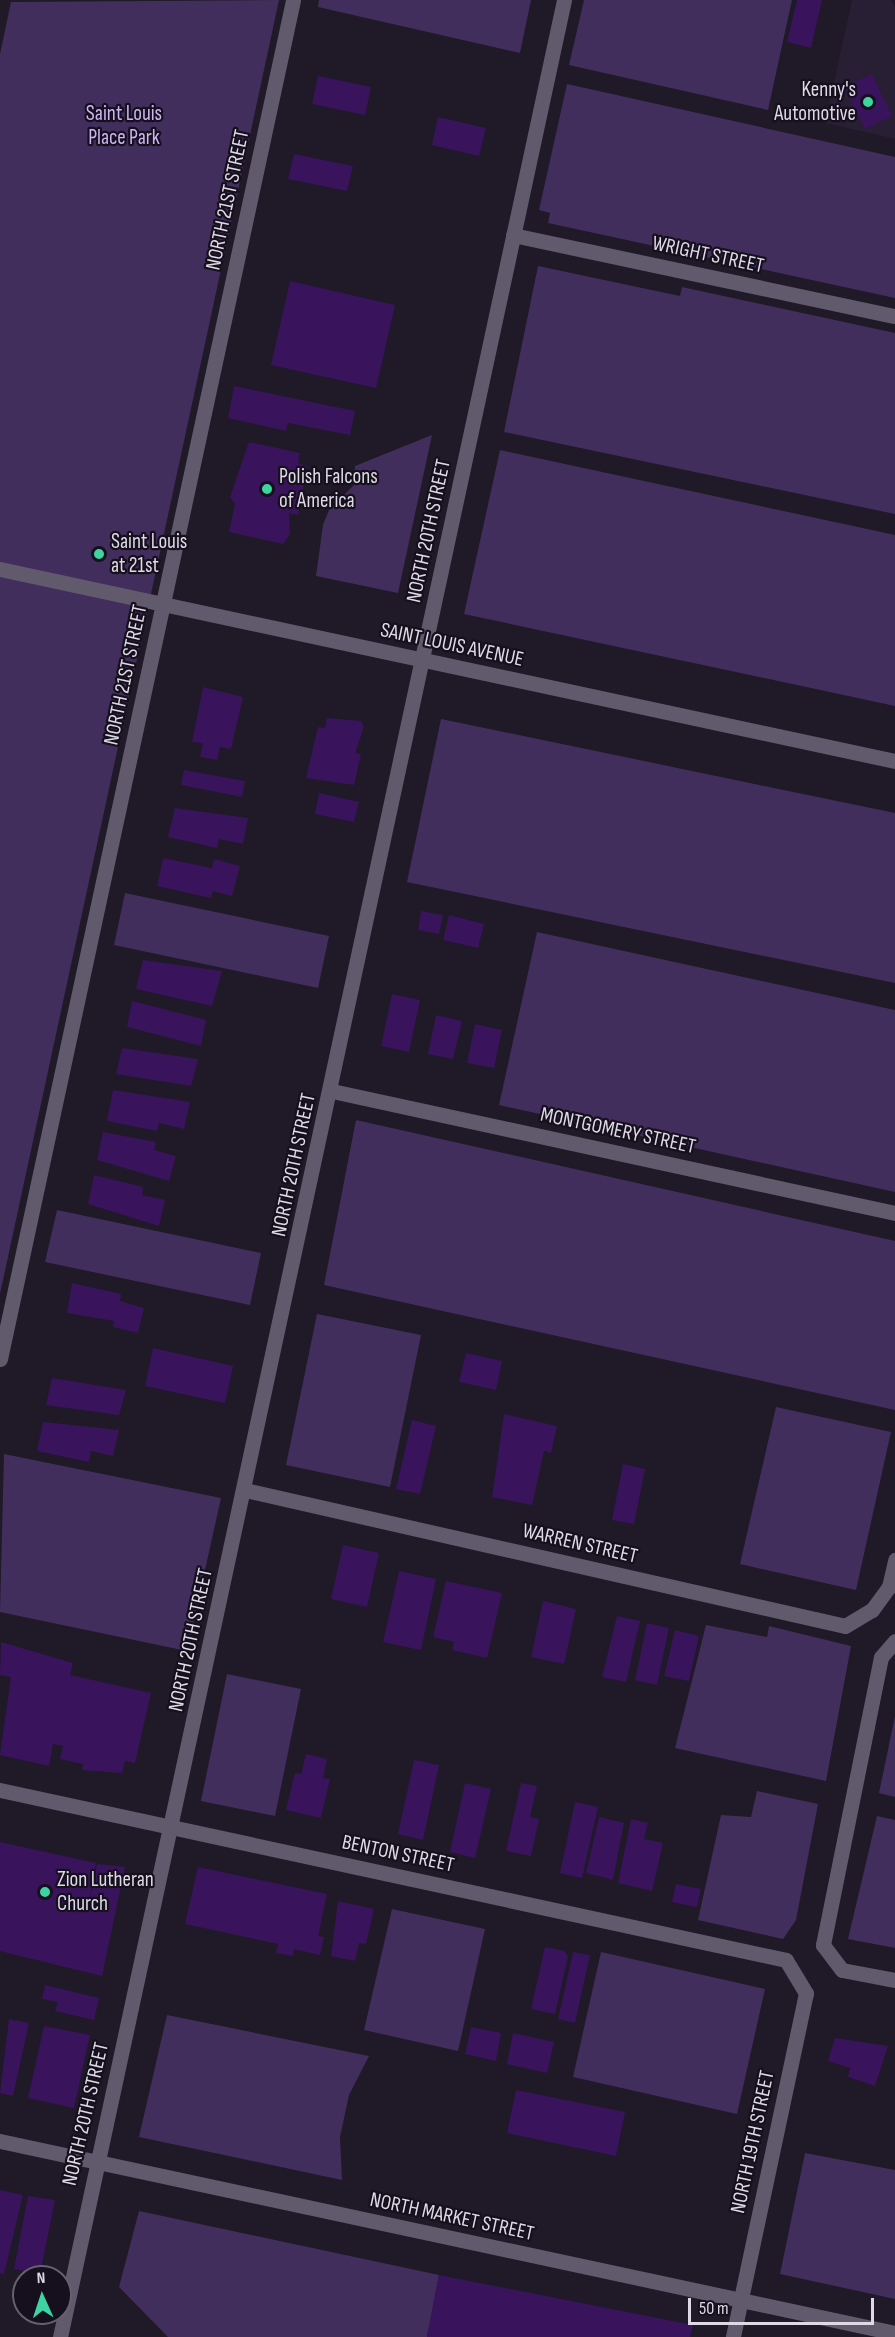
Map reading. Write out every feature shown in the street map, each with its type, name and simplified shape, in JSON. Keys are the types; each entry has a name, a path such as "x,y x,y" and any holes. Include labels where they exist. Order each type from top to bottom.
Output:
{"street":[{"name":"NORTH 21ST STREET","path":"0,1359 292,0"},
{"name":"NORTH 20TH STREET","path":"60,2337 332,1091 564,0"},
{"name":"WRIGHT STREET","path":"513,235 895,316"},
{"name":"SAINT LOUIS AVENUE","path":"0,569 895,761"},
{"name":"MONTGOMERY STREET","path":"332,1091 895,1213"},
{"name":"WARREN STREET","path":"245,1490 845,1626 860,1622 889,1587 895,1560"},
{"path":"895,1641 879,1664 823,1945 842,1970 895,1980"},
{"name":"BENTON STREET","path":"0,1790 786,1960"},
{"name":"NORTH 19TH STREET","path":"733,2337 737,2299 806,1993 786,1960"},
{"name":"NORTH MARKET STREET","path":"0,2141 895,2333"}],"shaded area":[{"path":"852,0 891,0 895,8 895,139 825,123"}],"green space":[{"name":"Saint Louis Place Park","path":"279,0 0,1294 0,54 11,2"},
{"path":"319,0 531,0 520,53 318,7"},
{"path":"584,0 792,0 768,110 569,65"},
{"path":"567,84 895,157 895,298 548,223 550,213 539,210"},
{"path":"538,266 680,296 682,287 895,333 895,514 504,432"},
{"path":"432,435 398,593 316,576 323,525 329,510 354,485 355,466"},
{"path":"500,450 895,535 895,706 464,614"},
{"path":"441,719 895,813 895,983 407,882"},
{"path":"125,893 329,936 318,988 114,945"},
{"path":"537,932 895,1010 895,1192 499,1105"},
{"path":"356,1120 895,1241 895,1410 324,1285"},
{"path":"57,1210 261,1253 250,1305 45,1262"},
{"path":"317,1314 421,1335 390,1487 286,1465"},
{"path":"776,1407 891,1432 856,1590 740,1564"},
{"path":"4,1454 221,1498 187,1651 0,1612"},
{"path":"706,1625 767,1637 769,1626 851,1646 826,1781 675,1748"},
{"path":"227,1674 301,1689 275,1816 201,1801"},
{"path":"895,1716 895,1797 879,1793"},
{"path":"757,1791 818,1804 796,1920 783,1939 698,1920 721,1815 751,1817"},
{"path":"877,1816 895,1820 895,1948 848,1939"},
{"path":"392,1909 485,1929 458,2051 364,2030"},
{"path":"601,1952 765,1989 737,2114 573,2077"},
{"path":"167,2015 369,2056 349,2095 340,2137 342,2180 139,2137"},
{"path":"805,2153 895,2170 895,2299 780,2274"},
{"path":"139,2211 439,2275 427,2337 168,2337 119,2287"}],"building":[{"path":"797,0 822,0 811,48 787,42"},
{"name":"Kenny's Automotive","path":"872,74 892,116 865,129 844,87"},
{"path":"318,76 371,87 365,115 312,104"},
{"path":"438,117 486,128 479,156 432,145"},
{"path":"294,154 353,166 347,191 288,179"},
{"path":"290,281 395,305 376,388 271,365"},
{"path":"234,386 355,411 350,435 288,423 286,431 228,418"},
{"name":"Polish Falcons of America","path":"249,442 300,453 298,463 307,466 298,515 289,513 290,534 283,544 229,532 235,504 230,497"},
{"path":"203,687 243,697 231,749 220,747 217,760 200,757 203,743 192,742"},
{"path":"327,718 361,721 364,727 355,753 361,754 354,785 306,778 318,727 325,728"},
{"path":"184,770 245,781 242,797 181,785"},
{"path":"319,793 359,802 354,822 315,814"},
{"path":"175,808 248,818 243,844 219,839 217,848 168,837"},
{"path":"163,858 212,868 214,859 240,866 232,896 213,891 211,898 157,886"},
{"path":"421,911 443,915 439,934 418,930"},
{"path":"449,915 484,924 478,948 443,940"},
{"path":"143,960 222,971 212,1006 136,989"},
{"path":"392,994 420,1000 409,1052 381,1046"},
{"path":"132,1001 206,1020 201,1046 127,1027"},
{"path":"436,1015 462,1021 453,1059 428,1054"},
{"path":"475,1024 502,1030 494,1068 467,1063"},
{"path":"122,1048 198,1059 191,1086 116,1074"},
{"path":"113,1090 190,1102 184,1129 159,1123 157,1131 107,1121"},
{"path":"103,1132 156,1142 154,1150 176,1156 169,1181 97,1160"},
{"path":"94,1175 143,1187 142,1195 165,1200 159,1226 88,1204"},
{"path":"72,1283 121,1294 120,1301 144,1308 138,1333 113,1327 114,1321 67,1313"},
{"path":"153,1348 233,1366 225,1403 145,1386"},
{"path":"466,1353 502,1361 496,1390 459,1382"},
{"path":"52,1378 126,1390 119,1415 46,1405"},
{"path":"504,1414 557,1426 551,1453 544,1451 532,1505 492,1497"},
{"path":"412,1420 436,1426 420,1494 396,1489"},
{"path":"43,1422 119,1430 113,1456 91,1451 89,1462 37,1451"},
{"path":"623,1464 645,1469 634,1524 612,1520"},
{"path":"343,1545 379,1553 367,1607 331,1599"},
{"path":"399,1571 436,1579 421,1650 383,1642"},
{"path":"446,1581 502,1593 487,1658 452,1650 454,1642 433,1637"},
{"path":"543,1601 576,1609 564,1664 531,1657"},
{"path":"617,1616 640,1621 626,1682 602,1677"},
{"path":"647,1623 669,1628 657,1685 635,1680"},
{"path":"675,1630 699,1636 689,1681 664,1676"},
{"path":"1,1642 73,1663 70,1675 151,1693 135,1763 125,1761 122,1773 82,1770 83,1764 60,1759 63,1746 53,1744 49,1766 0,1755 11,1677 0,1675"},
{"path":"306,1754 327,1759 323,1778 330,1779 321,1818 286,1810 295,1773 301,1774"},
{"path":"414,1760 439,1765 423,1840 398,1834"},
{"path":"465,1783 491,1789 475,1858 450,1852"},
{"path":"521,1783 537,1786 530,1817 539,1819 531,1856 506,1851"},
{"path":"575,1802 598,1807 582,1878 560,1873"},
{"path":"599,1817 624,1823 613,1880 586,1873"},
{"path":"631,1819 648,1823 644,1839 663,1843 652,1891 618,1883"},
{"name":"Zion Lutheran Church","path":"0,1842 96,1863 85,1921 97,1864 125,1867 102,1976 0,1951"},
{"path":"198,1867 327,1894 318,1936 324,1937 320,1955 294,1949 293,1956 276,1953 278,1944 185,1924"},
{"path":"676,1884 701,1889 697,1907 672,1902"},
{"path":"338,1901 374,1909 366,1944 359,1943 355,1961 331,1956"},
{"path":"545,1947 565,1951 568,1957 555,2014 531,2009"},
{"path":"573,1952 590,1955 575,2023 558,2019"},
{"path":"45,1985 99,1998 94,2020 55,2011 58,2002 42,1999"},
{"path":"9,2019 29,2023 13,2096 0,2093"},
{"path":"44,2026 90,2035 74,2108 28,2098"},
{"path":"471,2027 501,2033 496,2061 465,2054"},
{"path":"513,2033 554,2042 547,2073 507,2064"},
{"path":"835,2038 888,2046 875,2086 848,2077 850,2068 828,2061"},
{"path":"516,2090 625,2112 616,2156 507,2133"},
{"path":"0,2190 23,2195 4,2274 0,2273"},
{"path":"28,2196 55,2200 42,2265 15,2265"},
{"path":"439,2275 693,2325 690,2337 427,2337"}],"place":[{"name":"Kenny's Automotive","path":"868,102"},
{"name":"Polish Falcons of America","path":"267,489"},
{"name":"Saint Louis at 21st","path":"99,554"},
{"name":"Zion Lutheran Church","path":"45,1892"}]}
